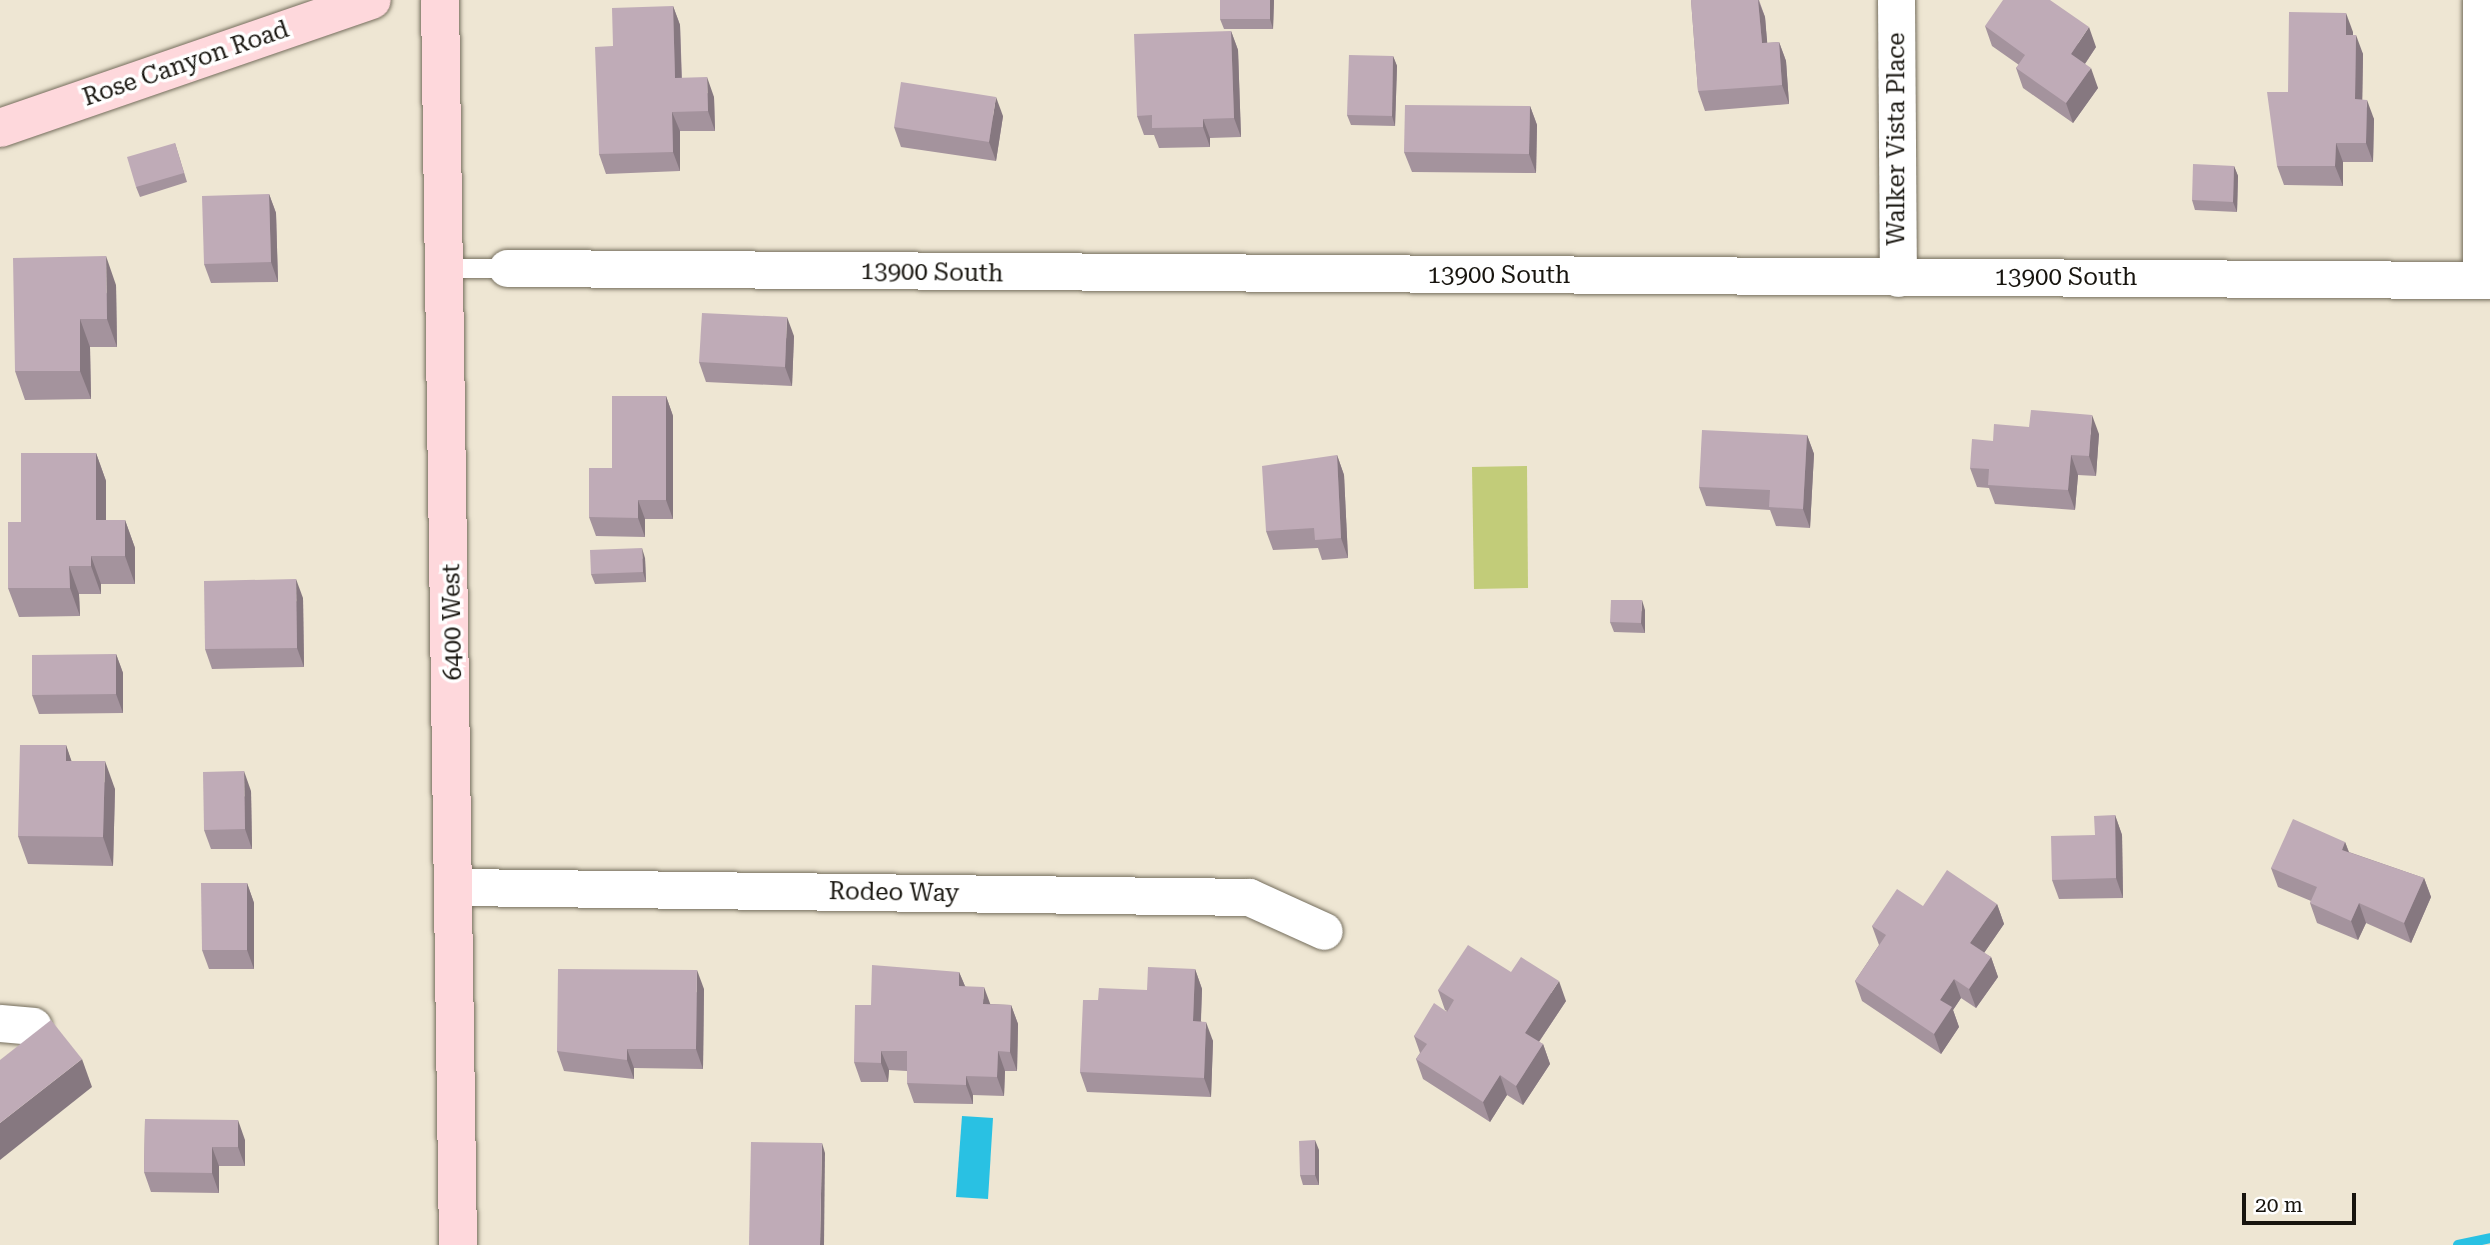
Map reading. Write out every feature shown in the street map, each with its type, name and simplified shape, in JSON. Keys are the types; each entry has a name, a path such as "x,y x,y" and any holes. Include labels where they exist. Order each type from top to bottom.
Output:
{"street":[{"name":"Rose Canyon Road","path":"0,128 372,0"},
{"name":"6400 West","path":"440,0 457,887 458,1245"},
{"name":"Walker Vista Place","path":"1896,0 1898,278"},
{"path":"2481,0 2486,280"},
{"name":"13900 South","path":"507,268 2486,280"},
{"name":"Rodeo Way","path":"457,887 1249,897 1324,931"}],"lane":[{"path":"446,268 507,268"}],"green space":[{"path":"1527,466 1528,588 1474,589 1472,467"}],"water":[{"path":"962,1116 993,1118 988,1199 956,1197"}],"building":[{"path":"1220,0 1270,0 1270,19 1220,19"},
{"path":"1691,0 1758,0 1762,43 1779,42 1782,85 1698,91"},
{"path":"2003,0 2050,0 2089,27 2071,54 2091,68 2066,103 2016,68 2025,55 1985,26"},
{"path":"673,6 675,78 707,77 708,111 672,112 673,152 599,154 595,47 613,46 612,8"},
{"path":"2289,12 2346,13 2346,35 2356,35 2355,99 2367,100 2366,143 2336,143 2335,166 2277,166 2267,92 2288,92"},
{"path":"1231,31 1234,118 1203,119 1203,127 1152,128 1152,115 1137,116 1134,34"},
{"path":"1349,55 1393,56 1392,116 1347,115"},
{"path":"901,82 996,97 989,142 894,127"},
{"path":"1405,105 1530,106 1529,154 1404,152"},
{"path":"175,143 184,173 136,187 127,157"},
{"path":"2193,164 2234,166 2233,202 2192,200"},
{"path":"269,194 271,262 204,264 202,196"},
{"path":"106,256 107,319 80,319 80,371 15,371 13,258"},
{"path":"702,313 787,317 785,367 699,362"},
{"path":"612,396 666,396 666,500 638,500 638,518 589,517 589,468 612,468"},
{"path":"2031,410 2092,415 2089,456 2071,455 2068,490 1988,485 1989,469 1970,468 1972,439 1993,441 1994,424 2029,427"},
{"path":"1702,430 1807,435 1803,509 1769,507 1770,490 1699,487"},
{"path":"21,453 96,453 96,520 125,520 125,556 91,556 91,566 69,566 70,588 8,588 8,522 21,522"},
{"path":"1337,455 1341,538 1315,540 1314,528 1266,531 1262,466"},
{"path":"642,548 643,572 591,574 590,550"},
{"path":"296,579 297,648 205,649 204,581"},
{"path":"1611,600 1642,600 1641,623 1610,622"},
{"path":"116,654 116,694 32,695 32,655"},
{"path":"20,745 66,745 66,761 105,761 103,837 18,836"},
{"path":"244,771 245,829 204,830 203,772"},
{"path":"2115,815 2116,878 2052,880 2051,836 2095,835 2094,816"},
{"path":"2293,819 2345,842 2342,850 2424,878 2404,923 2359,903 2351,921 2310,903 2317,887 2271,868"},
{"path":"1947,870 1997,904 1970,943 1991,957 1969,989 1954,979 1940,1000 1952,1007 1934,1034 1855,981 1886,935 1872,926 1897,889 1923,906"},
{"path":"201,883 247,883 247,950 202,950"},
{"path":"1468,945 1511,972 1521,957 1559,981 1525,1033 1543,1044 1516,1086 1500,1075 1483,1102 1416,1059 1427,1044 1414,1036 1434,1003 1447,1012 1454,1000 1438,990"},
{"path":"872,965 959,972 959,986 984,987 983,1004 1011,1005 1010,1052 998,1051 997,1077 966,1076 966,1085 907,1083 907,1051 881,1051 881,1063 854,1062 855,1005 871,1005"},
{"path":"1148,967 1195,969 1193,1021 1206,1022 1204,1078 1080,1072 1083,1000 1098,1000 1099,988 1147,990"},
{"path":"558,969 697,970 696,1049 627,1049 627,1060 557,1051"},
{"path":"51,1020 82,1059 0,1123 0,1060"},
{"path":"145,1119 238,1120 238,1147 212,1147 212,1173 144,1172"},
{"path":"1315,1140 1315,1175 1300,1175 1299,1141"},
{"path":"751,1142 822,1143 820,1245 749,1245"}],"waterway":[{"path":"2458,1245 2490,1238"}]}
